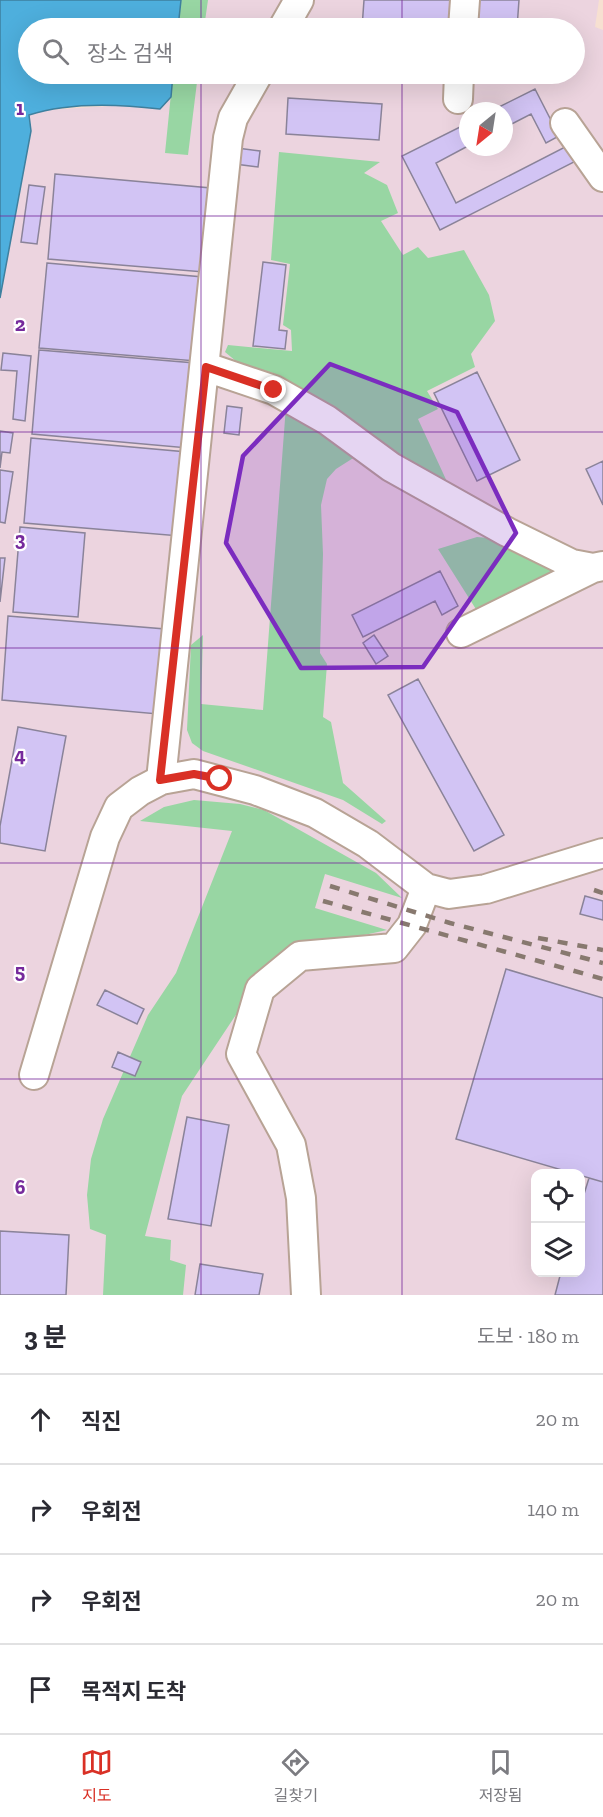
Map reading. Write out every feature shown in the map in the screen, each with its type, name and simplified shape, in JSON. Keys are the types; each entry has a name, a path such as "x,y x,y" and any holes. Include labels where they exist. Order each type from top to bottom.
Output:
{"street":[{"path":"289,18 299,0"},
{"path":"464,18 465,0"},
{"path":"160,780 206,367 228,138 233,118 252,84"},
{"path":"565,123 603,177"},
{"path":"206,367 274,390 327,420 391,467 468,510 572,564 598,567"},
{"path":"461,633 598,567"},
{"path":"34,1075 105,837 119,807 140,791 160,780 194,774 220,779 315,813 368,843 426,888 449,894 463,893 603,853"},
{"path":"306,1295 301,1198 291,1145 240,1054 260,989 300,956 394,948 412,926 426,888"}],"highlighted area":[{"path":"330,364 457,412 516,533 423,667 301,668 226,543 243,456"}],"shaded area":[{"path":"181,0 599,0 595,27 603,30 603,1295 0,1295 0,298 31,131 29,115 46,110 128,105 160,109 171,97 172,84 585,84 585,18 179,18"}],"green space":[{"path":"181,0 208,0 205,18 179,18"},
{"path":"172,84 197,84 188,155 165,153"},
{"path":"279,152 380,162 364,173 387,185 398,213 381,221 403,255 418,247 428,258 464,250 489,295 495,321 471,354 475,367 427,391 438,409 418,419 449,486 400,459 305,391 273,373 237,362 225,352 228,345 292,351 291,330 283,325 290,264 271,260"},
{"path":"286,406 358,455 336,469 327,479 321,505 323,554 320,653 327,664 323,717 331,722 343,783 386,821 382,824 343,800 203,751 192,743 187,730 191,645 203,635 201,704 263,710"},
{"path":"477,537 501,539 566,573 479,614 438,549"},
{"path":"194,800 240,804 264,810 376,873 402,898 325,874 315,908 387,930 355,937 261,977 182,1096 145,1236 171,1240 170,1260 186,1265 183,1295 103,1295 106,1235 90,1229 87,1195 91,1159 103,1119 148,1015 176,973 232,831 140,821 164,807"}],"water":[{"path":"0,0 181,0 179,18 18,18 18,84 172,84 171,97 160,109 94,105 61,108 29,115 31,131 0,298"}],"building":[{"path":"364,0 452,0 451,18 363,18"},
{"path":"479,0 519,0 518,18 478,18"},
{"path":"535,89 559,136 546,143 531,114 513,123 513,102 509,102"},
{"path":"288,98 382,104 379,140 286,134"},
{"path":"459,128 459,151 436,163 456,203 567,146 574,162 440,230 402,156"},
{"path":"237,148 260,151 258,167 235,164"},
{"path":"55,174 211,188 204,272 48,259"},
{"path":"29,185 45,187 37,244 21,242"},
{"path":"263,262 286,265 279,330 287,331 285,349 253,346"},
{"path":"47,263 203,277 196,361 39,348"},
{"path":"39,350 195,363 188,448 32,434"},
{"path":"3,353 31,356 25,421 13,419 17,371 1,370"},
{"path":"477,372 520,460 477,481 434,393"},
{"path":"227,406 242,408 239,435 224,433"},
{"path":"0,431 13,433 10,453 2,452 0,468"},
{"path":"31,438 187,452 180,536 24,523"},
{"path":"603,461 603,505 586,469"},
{"path":"0,470 13,472 5,523 0,522"},
{"path":"20,527 85,533 78,617 13,612"},
{"path":"0,558 5,558 0,602"},
{"path":"440,571 458,606 442,615 435,601 363,637 352,615"},
{"path":"8,616 165,629 158,714 2,700"},
{"path":"374,635 388,656 376,664 363,643"},
{"path":"418,679 504,835 474,851 388,695"},
{"path":"18,727 66,736 45,851 0,843 0,826"},
{"path":"585,896 603,901 603,920 580,914"},
{"path":"506,969 603,998 603,1182 585,1177 585,1169 559,1169 456,1139"},
{"path":"105,990 144,1009 137,1024 97,1005"},
{"path":"118,1052 141,1062 135,1076 112,1067"},
{"path":"187,1117 229,1125 211,1226 168,1219"},
{"path":"589,1178 603,1182 603,1295 555,1295 560,1277 585,1277 585,1191"},
{"path":"0,1231 69,1235 66,1295 0,1295"},
{"path":"200,1264 263,1274 259,1295 195,1295"}],"railway":[{"path":"330,886 450,923 603,963"},
{"path":"594,890 603,893"},
{"path":"323,901 603,979"},
{"path":"538,938 603,950"}],"route":[{"path":"220,779 194,774 160,780 206,367 274,390"}]}
